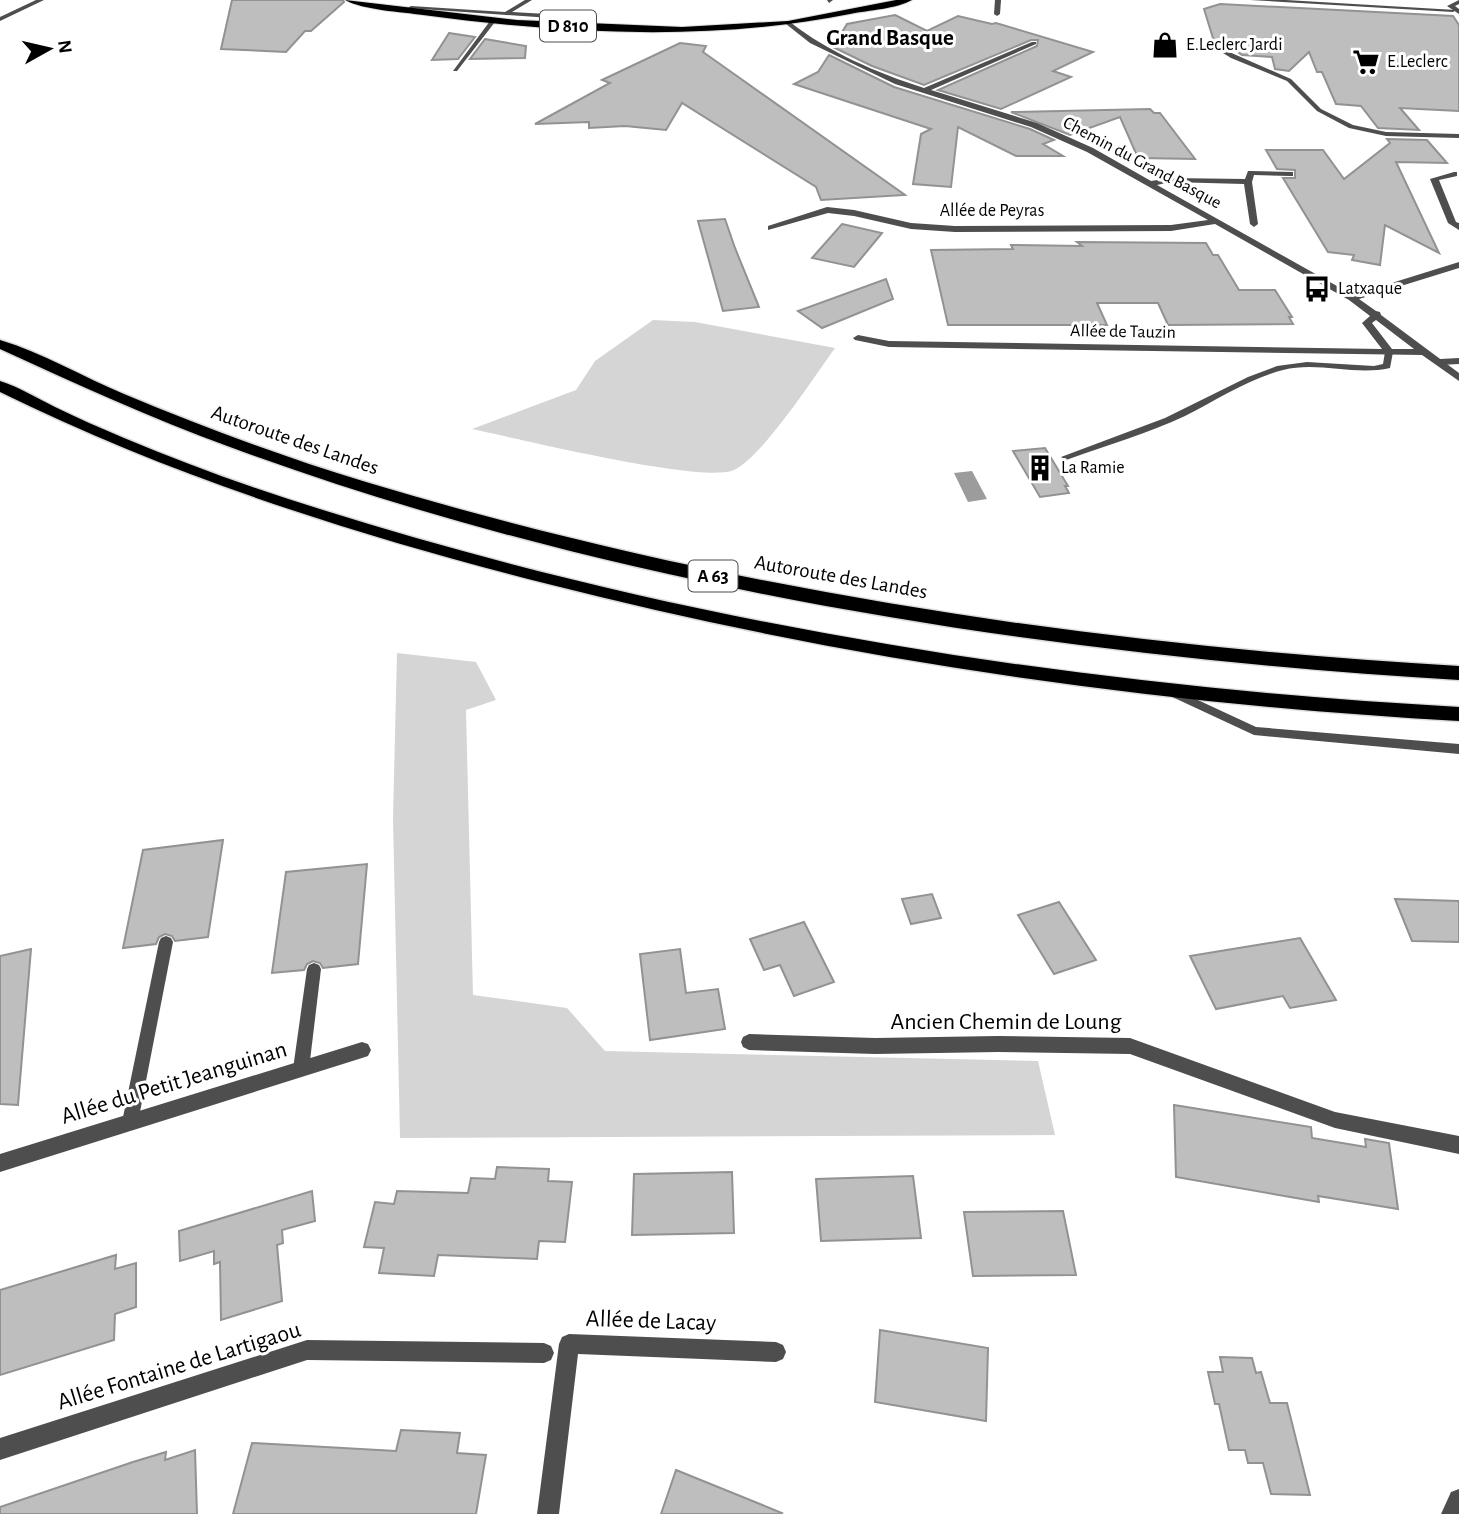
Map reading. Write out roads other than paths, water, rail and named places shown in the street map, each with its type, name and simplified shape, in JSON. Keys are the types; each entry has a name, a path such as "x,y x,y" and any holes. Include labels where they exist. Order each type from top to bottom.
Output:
{"highway":[{"name":"Autoroute des Landes","path":"0,344 150,413 302,468 505,528 643,561 893,610 1056,634 1223,654 1459,673"},
{"name":"A 63","path":"0,386 106,436 208,476 318,514 487,563 700,614 820,637 1054,675 1459,714"}],"main road":[{"name":"D 810","path":"349,0 494,22 580,27 712,28 788,23 908,0"}],"street":[{"path":"0,19 41,0"},
{"name":"Chemin du Grand Basque","path":"788,23 812,42 922,91 1045,129 1152,183 1352,298 1377,314 1459,378"},
{"path":"922,91 1034,43"},
{"path":"1254,224 1248,182 1251,173 1290,174"},
{"path":"1454,174 1434,179 1452,223 1459,227"},
{"path":"1152,183 1170,180 1248,182"},
{"name":"Allée de Peyras","path":"771,228 827,210 854,213 911,226 955,229 1171,228 1218,221"},
{"path":"1352,298 1459,265"},
{"path":"1377,314 1367,323 1388,352"},
{"name":"Allée de Tauzin","path":"858,338 889,344 1426,352"},
{"name":"Ancien Chemin de Loung","path":"748,1042 875,1046 1130,1046 1335,1120 1459,1145"},
{"name":"Allée du Petit Jeanguinan","path":"0,1163 362,1050"},
{"name":"Allée de Lacay","path":"548,1514 569,1344 776,1352"},
{"name":"Allée Fontaine de Lartigaou","path":"0,1449 307,1350 544,1353"},
{"path":"1452,1514 1459,1500"}],"lane":[{"path":"408,9 424,0"},
{"path":"455,69 494,22 529,0"},
{"path":"997,15 998,0"},
{"path":"1253,0 1456,7"},
{"path":"1439,0 1456,7"},
{"path":"408,9 582,18 580,27"},
{"path":"1225,52 1239,61 1292,82 1317,108 1342,125 1368,132 1459,136"},
{"path":"1066,457 1167,420 1249,380 1283,368 1309,365 1376,369 1387,366 1388,352"},
{"path":"1440,362 1459,361"},
{"path":"1162,687 1254,731 1459,749"},
{"path":"130,1122 166,942"},
{"path":"301,1069 314,969"}],"place":[{"name":"E.Leclerc Jardi","path":"1165,45"},
{"name":"E.Leclerc","path":"1366,62"},
{"name":"Latxaque","path":"1317,289"},
{"name":"La Ramie","path":"1040,468"}],"district":[{"name":"Grand Basque","path":"890,38"}]}
